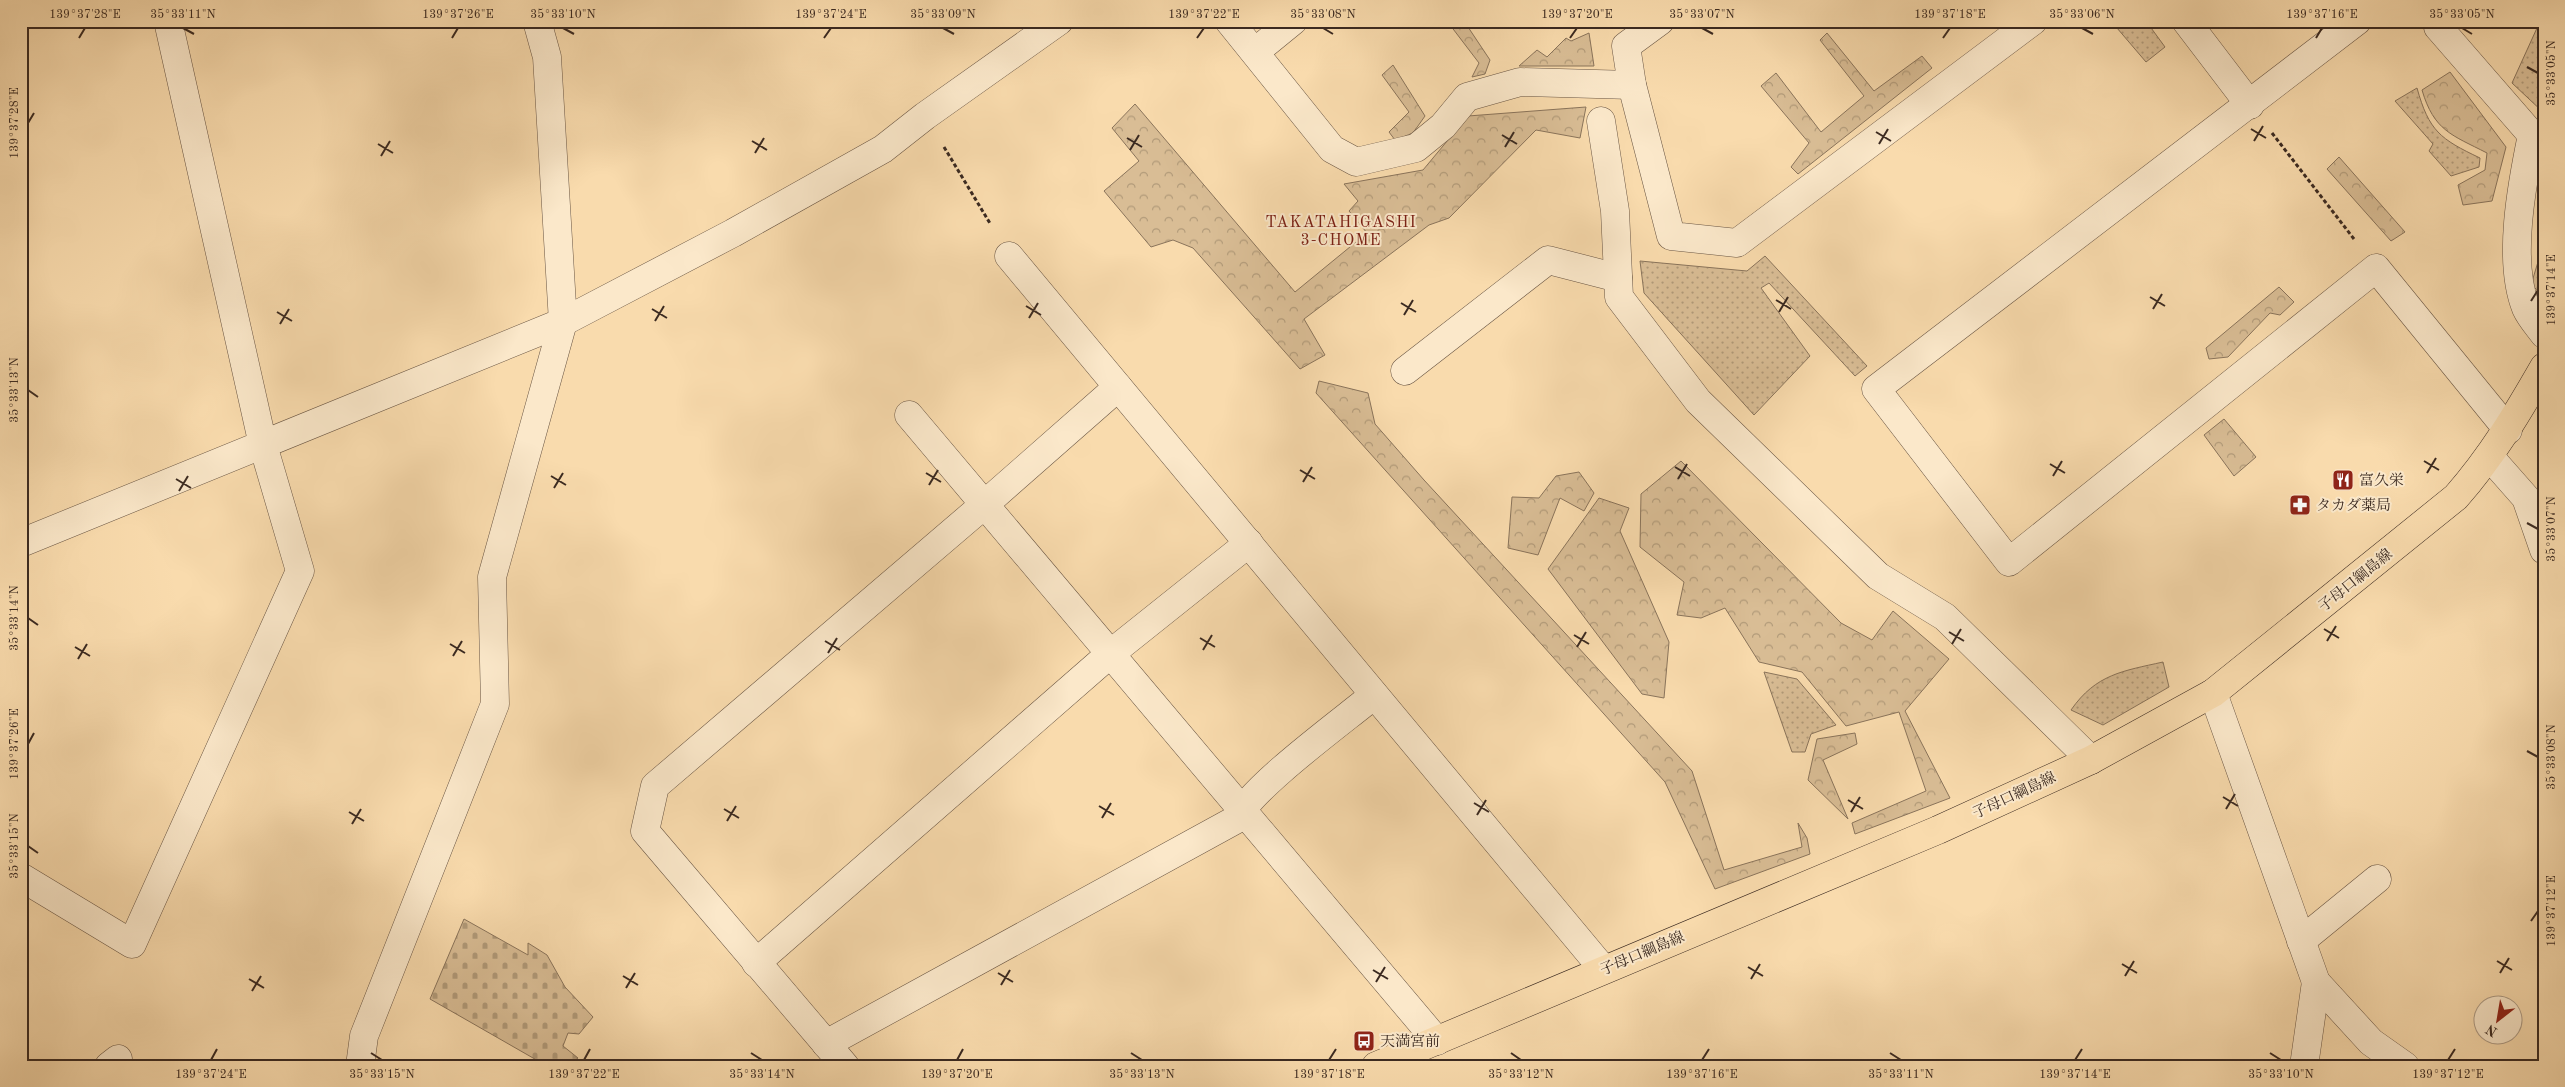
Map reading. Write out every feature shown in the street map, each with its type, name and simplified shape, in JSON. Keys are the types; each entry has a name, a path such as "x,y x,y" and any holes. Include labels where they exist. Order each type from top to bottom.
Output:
{"main road":[{"name":"子母口綱島線","path":"1376,1066 1603,969 1938,830 2091,760 2213,693 2456,497 2508,430 2544,366"}],"street":[{"path":"21,877 132,944 300,571 263,445 168,21"},
{"path":"21,543 563,322 734,234 883,149 925,116 1059,21"},
{"path":"1229,21 1332,149 1356,162 1416,148 1443,126 1467,97 1520,82 1632,85"},
{"path":"1255,52 1293,21"},
{"path":"1660,21 1626,46 1632,85 1671,236 1737,244 2033,21"},
{"path":"2186,21 2250,105"},
{"path":"2357,21 2250,105 1876,389 2009,562 2376,268 2508,430"},
{"path":"360,1066 364,1036 495,704 492,577 563,322 547,57 539,22"},
{"path":"2438,27 2532,135 2521,186 2518,239 2520,285 2527,309 2544,334"},
{"path":"1601,121 1615,211 1619,297 1698,401 1878,576 1945,616 2091,760"},
{"path":"1010,256 1603,969"},
{"path":"1405,371 1548,260 1618,278"},
{"path":"845,1066 645,832 655,786 985,504 1118,386"},
{"path":"909,415 1437,1041"},
{"path":"2489,456 2526,498 2544,550"},
{"path":"756,963 1110,654 1249,543"},
{"path":"2213,693 2316,982 2372,1042 2406,1066"},
{"path":"826,1044 1237,820 1241,810 1272,780 1374,695"},
{"path":"2301,941 2378,879"},
{"path":"2304,1066 2316,982"}],"path":[{"path":"925,116 1010,256"},
{"path":"2275,137 2345,229"}],"green space":[{"path":"1447,21 1464,21 1490,60 1485,74 1472,77 1479,63"},
{"path":"2111,21 2146,21 2165,47 2146,62"},
{"path":"2537,28 2544,28 2544,113 2512,83"},
{"path":"1589,33 1594,66 1519,66 1537,50 1547,57 1566,38 1571,41"},
{"path":"1827,33 1874,91 1922,56 1932,68 1798,174 1791,167 1809,143 1761,86 1776,73 1821,132 1864,96 1820,40"},
{"path":"1393,65 1425,116 1413,133 1395,140 1389,132 1409,112 1382,75"},
{"path":"2450,72 2506,147 2492,201 2463,205 2458,185 2485,170 2487,153 2446,130 2432,115 2422,90"},
{"path":"2417,88 2426,114 2438,132 2455,145 2480,158 2479,167 2451,176 2429,151 2433,144 2395,101"},
{"path":"1135,104 1295,292 1367,233 1349,211 1358,201 1344,184 1423,170 1468,116 1586,107 1580,138 1536,130 1449,218 1429,225 1304,319 1325,355 1300,369 1193,248 1173,240 1151,247 1104,191 1139,161 1112,128"},
{"path":"2339,157 2405,232 2391,241 2327,169"},
{"path":"2544,242 2544,285 2540,292 2531,285"},
{"path":"1765,256 1867,366 1855,376 1769,283 1761,288 1810,356 1754,415 1644,293 1640,261 1747,271"},
{"path":"2279,287 2294,302 2280,315 2270,313 2228,357 2209,359 2206,348"},
{"path":"1319,381 1368,393 1375,424 1424,480 1692,771 1724,870 1802,847 1798,823 1807,838 1810,854 1715,889 1665,782 1316,393"},
{"path":"2224,419 2256,457 2234,476 2204,435"},
{"path":"1681,461 1841,623 1872,640 1893,611 1949,659 1905,711 1950,798 1855,834 1852,823 1926,791 1899,712 1846,726 1802,672 1759,662 1725,608 1701,618 1677,615 1684,582 1640,547 1641,494"},
{"path":"1579,472 1594,493 1584,511 1560,498 1538,555 1508,548 1512,497 1539,498 1556,476"},
{"path":"1599,498 1629,508 1620,531 1669,642 1664,698 1642,694 1548,569"},
{"path":"2163,662 2169,687 2103,725 2071,710 2080,698 2101,681 2135,668"},
{"path":"1764,672 1797,679 1836,725 1811,734 1805,752 1792,752"},
{"path":"1855,733 1857,744 1823,760 1848,819 1808,780 1817,739"},
{"path":"464,919 528,955 528,943 547,955 565,987 593,1017 579,1034 568,1033 563,1046 578,1058 568,1066 547,1066 430,999"}],"place":[{"name":"富久栄","path":"2343,480"},
{"name":"タカダ薬局","path":"2300,505"},
{"name":"天満宮前","path":"1364,1041"}],"district":[{"name":"TAKATAHIGASHI 3-CHOME","path":"1341,230"}]}
